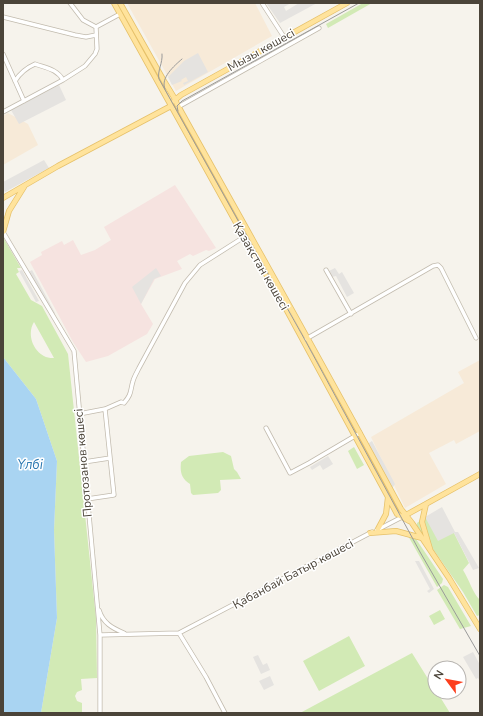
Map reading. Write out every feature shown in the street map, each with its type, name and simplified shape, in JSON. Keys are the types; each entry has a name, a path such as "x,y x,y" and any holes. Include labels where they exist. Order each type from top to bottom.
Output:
{"main road":[{"name":"Қазақстан көшесі","path":"114,3 175,99 204,160 244,237 305,340 324,368 404,516"},
{"name":"Қазақстан көшесі","path":"120,3 166,97 250,234 305,340 319,371 397,514 404,516 412,523 449,578 480,629"},
{"name":"Мызы көшесі","path":"175,99 347,3"},
{"path":"120,14 126,14"},
{"path":"162,110 166,105 166,97"},
{"path":"3,198 58,166 171,106 175,99"},
{"path":"162,110 170,111 176,115"},
{"path":"3,232 9,211 25,186"},
{"path":"244,237 250,234"},
{"path":"319,371 324,368"},
{"path":"404,516 480,474"},
{"path":"378,529 386,514 388,497"},
{"path":"428,503 422,522 431,550"},
{"path":"370,533 388,530 422,538"}],"street":[{"path":"70,3 83,20 96,27"},
{"path":"262,3 284,38"},
{"path":"335,3 338,8"},
{"path":"96,27 120,14"},
{"path":"3,17 75,35 86,37 96,35"},
{"path":"3,112 63,80 85,66 98,49 96,27"},
{"path":"178,107 319,28"},
{"path":"3,54 24,101"},
{"path":"15,81 28,67 35,64 54,70 63,80"},
{"name":"Протозанов көшесі","path":"3,232 74,351 86,498 100,635 100,713"},
{"path":"79,414 105,409 121,402 124,403 129,398 133,381 139,368 185,283 200,265 244,237"},
{"path":"305,340 433,266 438,265 441,268 476,338"},
{"path":"326,270 351,314"},
{"path":"86,498 114,495 105,409"},
{"path":"266,428 290,473 360,433"},
{"path":"84,462 110,458"},
{"name":"Қабанбай Батыр көшесі","path":"179,633 404,516"},
{"path":"97,604 105,622 111,627 127,634"},
{"path":"100,635 179,633 206,677 225,713"}],"shaded area":[{"path":"127,3 255,3 272,36 176,91"},
{"path":"266,3 291,3 284,7 286,11 299,3 317,3 280,23"},
{"path":"198,53 208,72 184,85 183,83 188,81 186,77 181,80 182,81 172,85 168,77 184,61"},
{"path":"59,85 66,100 19,124 11,110"},
{"path":"8,113 28,124 38,145 3,165 3,116"},
{"path":"44,160 49,168 5,192 3,189 3,182"},
{"path":"175,185 216,248 209,251 206,250 193,256 190,254 177,261 182,269 155,279 141,304 153,324 147,334 108,356 86,362 73,342 30,262 42,255 41,252 62,241 64,245 73,240 81,255 95,250 111,240 104,227"},
{"path":"156,268 161,276 154,279 141,304 132,287"},
{"path":"335,268 339,274 342,272 354,293 347,297 336,276 332,277 329,271"},
{"path":"22,270 39,301 36,302 19,271"},
{"path":"32,270 55,313 53,317 27,273"},
{"path":"480,360 480,431 456,444 454,440 429,453 446,484 405,508 371,437 464,383 458,372"},
{"path":"372,441 395,484 391,490 366,445"},
{"path":"328,456 333,464 323,470 320,465 312,470 310,467"},
{"path":"442,507 455,532 458,532 479,568 473,570 454,533 438,541 425,517"},
{"path":"415,561 419,561 434,589 429,593 427,591 430,589"},
{"path":"473,652 480,665 480,681 478,678 476,679 467,664 467,660 465,660 463,657"},
{"path":"258,655 263,665 267,663 270,670 261,674 253,657"},
{"path":"270,676 274,685 264,690 259,681"}],"green space":[{"path":"363,3 372,3 328,28 326,24"},
{"path":"3,237 21,268 17,268 19,272 16,274 31,300 42,306 68,354 96,618 97,678 81,679 82,690 77,692 75,696 77,701 82,703 82,713 41,713 57,618 54,530 57,461 36,399 3,357","holes":["34,322 54,358 42,355 34,346 31,334"]},
{"path":"354,447 364,465 357,469 348,451"},
{"path":"223,452 231,456 234,469 241,479 220,480 221,490 218,493 193,495 191,493 190,484 182,474 181,462 189,456"},
{"path":"425,517 454,533 469,563 463,570 475,594 480,600 480,615 477,616 463,592 417,526 417,523"},
{"path":"407,534 416,539 443,579 442,583 437,587"},
{"path":"444,585 448,587 471,626 460,629 437,590"},
{"path":"440,610 445,619 434,625 429,616"},
{"path":"349,636 365,666 319,691 303,661"},
{"path":"412,653 427,677 427,700 442,700 450,713 300,713"}],"water":[{"name":"Үлбі","path":"3,357 36,399 57,461 54,530 57,618 41,713 3,713"}],"tram line":[{"path":"178,111 177,106 182,101 359,3"},
{"path":"162,54 159,79 305,340 420,552 480,656"},
{"path":"165,89 164,81 166,77 182,59"}]}
